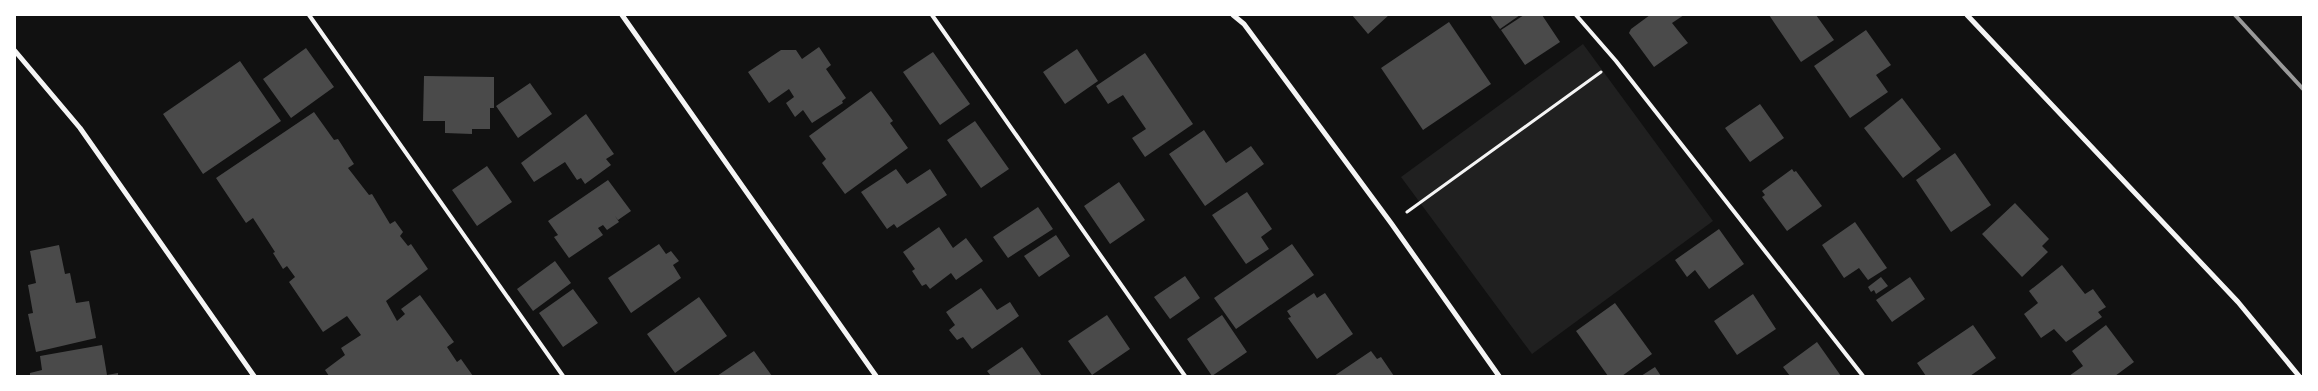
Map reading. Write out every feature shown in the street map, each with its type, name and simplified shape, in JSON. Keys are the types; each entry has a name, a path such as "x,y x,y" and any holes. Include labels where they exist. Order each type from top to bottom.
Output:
{"street":[{"path":"622,15 876,376"},
{"path":"1233,15 1244,24 1391,223 1499,376"},
{"path":"1967,15 2238,302 2299,376"},
{"path":"15,51 80,128 254,376"}],"lane":[{"path":"309,15 563,376"},
{"path":"932,15 1185,376"},
{"path":"1576,15 1616,62 1863,376"}],"path":[{"path":"1391,223 1616,62"}],"shaded area":[{"path":"1583,44 1713,221 1532,354 1401,177"}],"building":[{"path":"1352,15 1389,15 1368,34"},
{"path":"1490,15 1520,15 1500,29"},
{"path":"1524,15 1542,15 1560,42 1525,65 1501,30"},
{"path":"1650,15 1684,15 1672,23 1688,43 1654,67 1629,33 1631,29"},
{"path":"1769,15 1816,15 1834,40 1801,62"},
{"path":"1449,22 1491,84 1423,130 1381,68"},
{"path":"1866,30 1891,65 1876,75 1888,92 1850,118 1814,66"},
{"path":"819,47 831,65 826,69 846,98 842,101 843,103 812,123 803,110 795,117 786,103 794,97 789,89 769,103 748,72 781,50 796,50 802,59"},
{"path":"306,48 334,87 291,118 263,79"},
{"path":"1077,49 1098,81 1065,104 1043,72"},
{"path":"933,52 970,104 940,125 903,72"},
{"path":"1145,53 1193,124 1145,157 1132,138 1146,129 1123,95 1108,104 1096,86"},
{"path":"240,61 281,121 203,174 163,114"},
{"path":"424,76 494,77 494,108 490,108 490,129 472,129 472,134 445,133 445,121 423,121"},
{"path":"530,83 552,114 518,138 496,106"},
{"path":"871,91 893,121 890,123 908,148 845,194 822,163 826,159 809,136"},
{"path":"1902,98 1941,149 1903,178 1864,128"},
{"path":"1760,104 1784,138 1750,162 1725,128"},
{"path":"314,112 334,140 338,139 354,164 348,168 369,195 372,194 390,224 395,221 403,232 400,236 408,246 411,244 428,269 386,301 397,321 405,314 401,309 420,295 454,342 447,347 457,362 461,359 473,376 329,376 325,370 345,355 341,348 361,335 347,316 323,332 289,282 295,277 287,266 283,269 273,253 275,252 253,218 246,223 216,178"},
{"path":"586,114 614,154 606,159 611,165 585,184 581,178 577,180 565,162 534,182 521,163"},
{"path":"975,121 1009,169 981,188 947,140"},
{"path":"1204,130 1226,163 1251,146 1264,164 1205,206 1169,154"},
{"path":"1955,153 1991,205 1951,232 1916,180"},
{"path":"487,166 512,202 477,226 452,190"},
{"path":"896,169 907,184 930,169 947,195 897,228 894,224 887,229 861,192"},
{"path":"1792,169 1794,172 1796,171 1822,206 1787,231 1762,197 1765,195 1762,191"},
{"path":"608,180 631,211 618,220 615,216 619,222 607,230 603,225 598,228 603,235 569,258 554,237 558,235 548,221"},
{"path":"1119,182 1145,220 1110,244 1084,206"},
{"path":"1247,192 1272,229 1261,237 1269,249 1246,264 1212,215"},
{"path":"2015,203 2049,239 2042,246 2048,252 2022,277 1982,234"},
{"path":"1038,207 1053,229 1008,258 993,237"},
{"path":"1855,222 1887,268 1868,280 1859,268 1844,278 1822,245"},
{"path":"939,227 953,248 966,238 983,261 956,280 951,273 930,289 926,284 922,286 912,271 915,269 903,252"},
{"path":"1719,229 1744,264 1709,289 1695,270 1687,277 1675,260"},
{"path":"1056,235 1070,256 1039,277 1024,256"},
{"path":"659,244 666,254 671,251 679,261 673,265 681,278 631,313 608,278"},
{"path":"1292,244 1314,275 1236,329 1214,298"},
{"path":"59,245 65,274 70,273 76,303 89,301 96,338 36,352 28,314 33,313 28,285 36,283 30,251"},
{"path":"555,261 571,283 533,311 517,289"},
{"path":"2062,265 2085,294 2093,289 2106,307 2098,312 2102,317 2066,342 2054,329 2041,338 2024,314 2038,303 2029,291"},
{"path":"1185,276 1200,298 1170,319 1154,297"},
{"path":"1881,277 1888,286 1876,294 1874,290 1871,292 1868,287"},
{"path":"1910,277 1925,299 1892,322 1876,300"},
{"path":"981,288 997,310 1010,302 1019,316 972,349 963,337 957,340 949,330 955,325 946,312"},
{"path":"573,289 598,323 563,347 539,313"},
{"path":"1314,293 1317,298 1325,293 1353,334 1317,359 1288,318 1291,317 1287,311"},
{"path":"1753,294 1776,329 1737,355 1714,321"},
{"path":"699,297 727,336 675,373 647,334"},
{"path":"1615,303 1652,354 1622,376 1608,376 1576,331"},
{"path":"1107,315 1130,349 1092,375 1068,341"},
{"path":"1222,315 1247,352 1212,376 1187,339"},
{"path":"1973,325 1996,358 1970,376 1926,376 1917,363"},
{"path":"2106,325 2134,362 2115,376 2069,376 2083,366 2072,351"},
{"path":"1817,342 1841,376 1790,376 1783,367"},
{"path":"102,345 107,375 118,373 118,376 30,376 30,373 42,370 40,356"},
{"path":"1022,347 1042,376 991,376 987,371"},
{"path":"754,351 772,376 717,376"},
{"path":"1371,351 1377,359 1381,357 1394,376 1334,376"},
{"path":"1655,367 1661,376 1641,376"}],"railway":[{"path":"2235,15 2303,89"}]}
